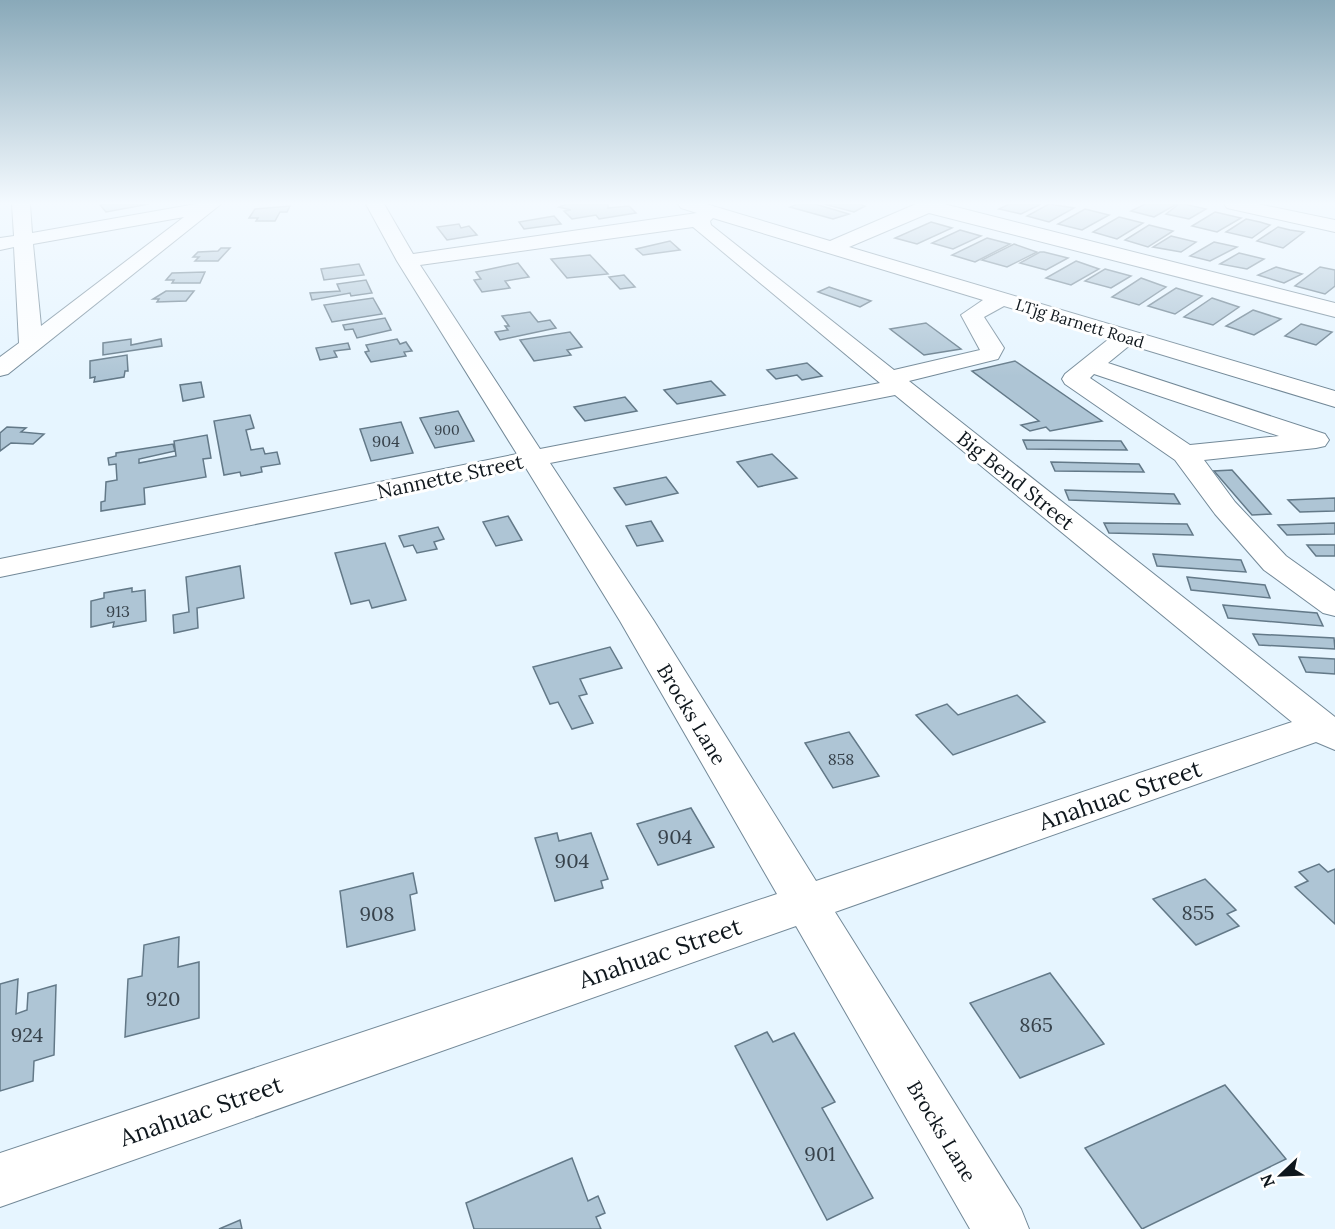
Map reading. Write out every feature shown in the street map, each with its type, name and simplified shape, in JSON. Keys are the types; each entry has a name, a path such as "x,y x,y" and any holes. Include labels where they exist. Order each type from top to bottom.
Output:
{"street":[{"path":"25,261 31,345"},
{"path":"0,369 139,261"},
{"name":"Brocks Lane","path":"407,261 637,621 1001,1229"},
{"name":"Big Bend Street","path":"745,261 1328,732"},
{"name":"LTjg Barnett Road","path":"879,261 1236,370 1331,393"},
{"path":"1147,261 1335,310"},
{"name":"Nannette Street","path":"0,568 895,383 990,354 992,348 972,315 1001,299"},
{"path":"1126,337 1074,379 1185,454 1226,508 1275,563 1335,606"},
{"path":"1090,365 1325,443"},
{"path":"1201,403 1236,370"},
{"path":"1185,454 1325,443"},
{"name":"Anahuac Street","path":"0,1180 806,903 1328,732"}],"building":[{"path":"553,261 596,261 608,274 567,278"},
{"path":"987,261 1018,261 1007,267"},
{"path":"1023,261 1062,261 1046,270 1020,263"},
{"path":"1075,261 1099,269 1071,285 1046,278"},
{"path":"1225,261 1260,261 1247,269 1220,264"},
{"path":"518,263 529,277 505,281 510,288 482,292 474,280 481,279 476,272"},
{"path":"359,264 364,275 324,280 321,269"},
{"path":"1276,267 1302,274 1284,283 1258,275"},
{"path":"1320,267 1335,270 1335,286 1325,294 1295,286"},
{"path":"1105,269 1131,276 1111,288 1085,281"},
{"path":"205,272 200,283 172,283 174,280 166,280 172,273"},
{"path":"624,275 635,287 620,289 609,277"},
{"path":"1141,278 1166,287 1139,305 1112,297"},
{"path":"366,280 372,293 351,296 350,293 312,300 310,293 340,291 337,284"},
{"path":"829,287 871,301 860,307 818,292"},
{"path":"1176,288 1202,296 1175,314 1148,306"},
{"path":"166,291 194,291 186,301 157,302 159,299 153,299"},
{"path":"373,298 382,314 332,322 324,305"},
{"path":"1212,298 1239,307 1213,325 1184,317"},
{"path":"1253,310 1281,319 1254,335 1226,326"},
{"path":"530,312 538,322 550,320 556,328 500,340 495,332 508,330 505,326 509,326 502,316"},
{"path":"385,318 391,330 357,338 353,329 345,330 343,325"},
{"path":"926,323 961,349 924,355 890,329"},
{"path":"1301,324 1332,332 1316,345 1285,336"},
{"path":"570,332 582,347 567,350 571,355 534,361 520,340"},
{"path":"131,339 131,345 161,339 162,346 103,355 103,343"},
{"path":"397,339 400,344 406,342 412,351 404,352 406,356 371,362 365,352 369,351 366,345"},
{"path":"348,343 350,349 334,351 337,357 320,360 316,348"},
{"path":"127,355 128,371 125,371 124,377 94,382 95,377 90,378 90,361"},
{"path":"1015,361 1102,421 1050,431 1046,427 1030,431 1021,425 1039,421 972,371"},
{"path":"807,363 822,376 802,380 797,375 776,379 767,370"},
{"path":"711,381 725,395 677,404 664,390"},
{"path":"201,382 204,397 183,401 180,385"},
{"path":"625,397 637,411 585,421 574,407"},
{"path":"458,411 474,441 435,448 420,418"},
{"path":"250,415 254,428 246,430 251,450 263,448 265,454 277,452 280,464 261,467 262,472 241,476 240,472 224,475 214,421"},
{"path":"401,422 413,453 371,461 360,429"},
{"path":"7,427 26,428 21,432 44,434 33,444 11,443 0,451 0,433"},
{"path":"207,435 211,458 203,459 206,477 144,488 145,504 101,511 101,502 105,501 106,482 117,480 116,464 109,465 108,458 116,456 116,453 173,444 175,451 139,459 139,463 176,456 174,441"},
{"path":"1023,440 1121,441 1127,450 1027,449"},
{"path":"772,454 797,478 758,487 737,462"},
{"path":"1051,462 1139,464 1144,472 1055,471"},
{"path":"1232,470 1271,514 1252,515 1214,471"},
{"path":"666,477 678,493 626,505 614,488"},
{"path":"1065,490 1174,494 1180,504 1069,500"},
{"path":"1335,498 1335,511 1300,512 1288,500"},
{"path":"508,516 522,540 496,546 483,522"},
{"path":"651,521 663,541 637,546 626,526"},
{"path":"1104,523 1187,524 1193,535 1109,533"},
{"path":"1335,523 1335,534 1287,535 1278,525"},
{"path":"438,527 444,539 434,542 437,549 417,553 413,545 404,547 399,536"},
{"path":"385,543 406,600 372,608 369,600 351,604 335,553"},
{"path":"1307,545 1335,545 1335,556 1316,556"},
{"path":"1153,554 1241,560 1246,572 1157,566"},
{"path":"240,566 244,598 197,608 198,628 174,633 173,615 189,612 186,577"},
{"path":"1187,577 1265,585 1270,598 1191,590"},
{"path":"132,588 132,592 145,590 146,621 113,627 114,622 91,627 91,601 104,598 104,593"},
{"path":"1223,605 1317,613 1323,626 1228,618"},
{"path":"1253,634 1334,638 1335,649 1259,645"},
{"path":"610,647 622,668 580,679 587,694 579,696 593,723 572,729 558,702 550,704 533,667"},
{"path":"1299,657 1335,659 1335,674 1306,672"},
{"path":"1017,695 1045,722 953,755 916,715 947,704 958,715"},
{"path":"849,732 879,776 833,788 805,743"},
{"path":"691,808 714,847 658,865 637,824"},
{"path":"557,833 559,841 591,833 608,879 601,881 603,888 555,901 535,838"},
{"path":"1319,864 1328,872 1335,869 1335,924 1295,887 1308,881 1299,872"},
{"path":"413,873 417,893 410,895 415,930 347,947 340,891"},
{"path":"1205,879 1236,910 1227,914 1239,926 1196,945 1153,899"},
{"path":"179,937 178,967 199,962 199,1018 125,1037 128,979 142,976 144,945"},
{"path":"1050,973 1104,1044 1020,1078 970,1003"},
{"path":"18,979 16,1014 27,1010 28,993 56,985 54,1055 34,1061 33,1081 0,1091 0,984"},
{"path":"767,1032 773,1042 794,1033 835,1102 822,1108 873,1198 827,1220 735,1046"},
{"path":"1225,1085 1286,1159 1142,1229 1085,1148"},
{"path":"572,1158 588,1201 598,1196 605,1213 596,1217 601,1229 474,1229 466,1203"},
{"path":"240,1220 242,1229 219,1229"}]}
